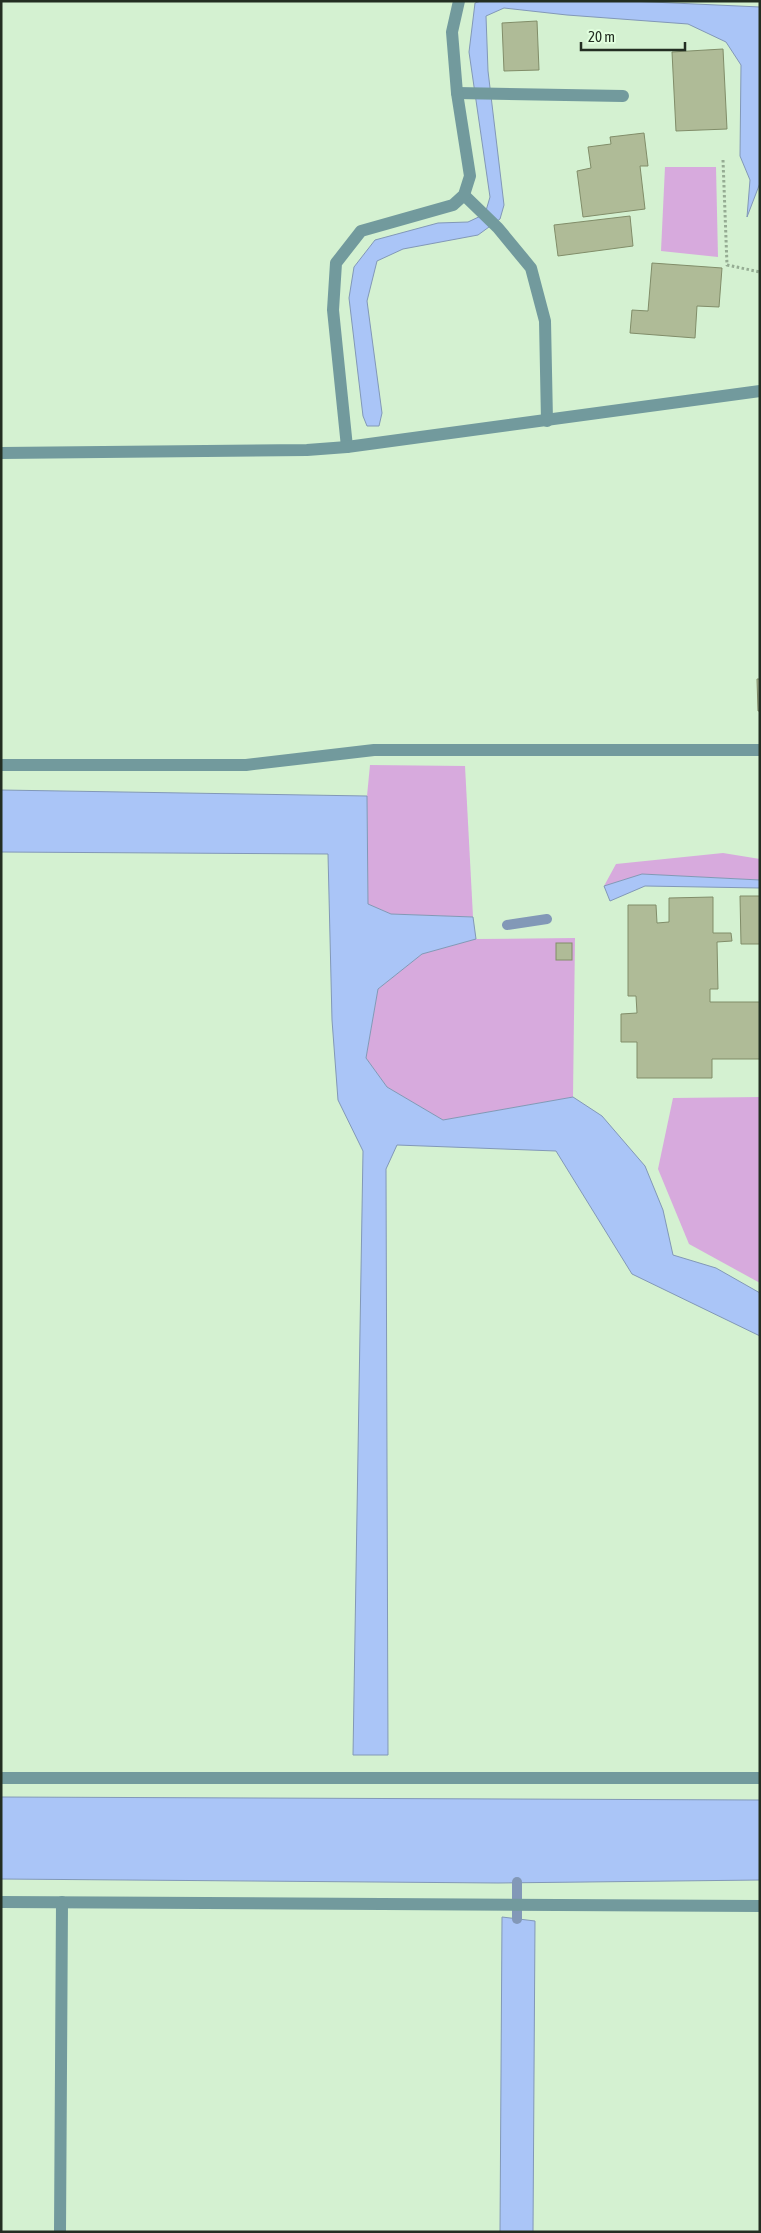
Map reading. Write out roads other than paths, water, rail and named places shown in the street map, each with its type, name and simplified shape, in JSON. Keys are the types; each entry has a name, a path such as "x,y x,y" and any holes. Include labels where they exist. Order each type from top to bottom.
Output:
{"street":[{"path":"347,447 333,310 336,263 361,231 453,205 464,195 470,176 457,93 452,32 459,1"},
{"path":"457,93 624,96"},
{"path":"464,195 498,228 531,268 545,321 547,421"},
{"path":"1,453 307,450 347,447 547,421 760,390"},
{"path":"1,765 246,765 374,750 760,750"},
{"path":"1,1778 760,1778"},
{"path":"1,1902 760,1906"},
{"path":"60,2232 62,1902"}],"water":[{"path":"481,1 630,1 760,7 760,183 747,217 750,180 740,156 741,65 726,42 688,24 567,15 504,8 486,16 488,71 504,205 500,219 478,235 403,249 377,261 367,301 382,413 379,426 367,426 363,416 349,298 354,267 375,240 438,223 468,222 485,214 490,197 469,52 475,3"},
{"path":"1,790 367,796 368,904 391,914 473,917 476,939 422,954 378,989 366,1058 387,1087 443,1120 573,1097 602,1116 645,1166 663,1210 673,1255 716,1268 760,1293 760,1336 632,1274 556,1151 397,1145 386,1169 388,1755 353,1755 363,1151 338,1100 332,1020 328,854 1,852"},
{"path":"642,874 760,880 760,888 645,886 610,901 604,886"},
{"path":"1,1797 760,1800 760,1880 498,1883 1,1879"},
{"path":"502,1917 535,1921 533,2232 500,2232"}],"waterway":[{"path":"507,925 547,919"},
{"path":"517,1882 517,1919"}]}
